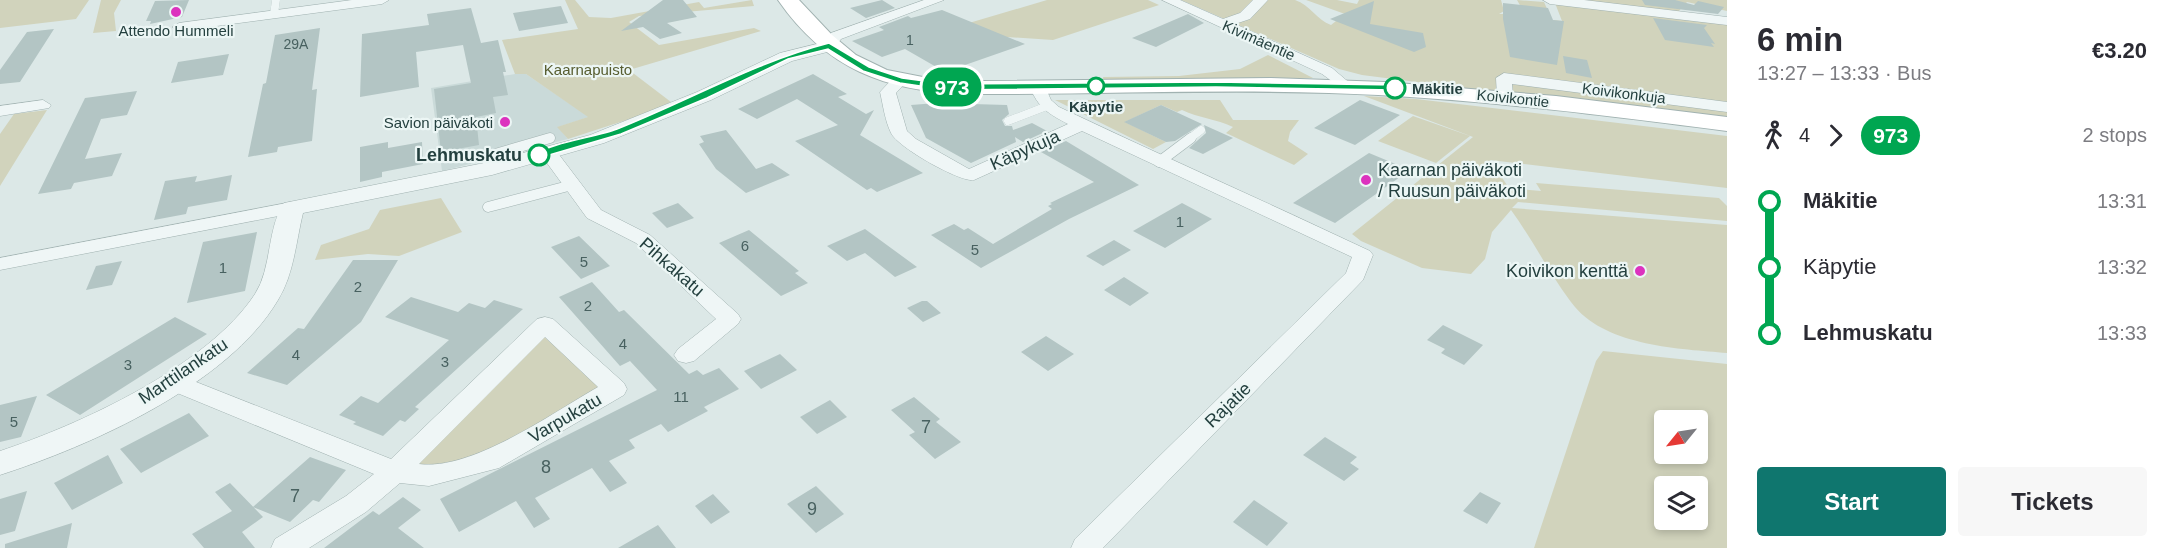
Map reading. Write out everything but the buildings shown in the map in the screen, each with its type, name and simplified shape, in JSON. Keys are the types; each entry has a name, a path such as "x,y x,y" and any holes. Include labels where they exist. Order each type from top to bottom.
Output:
{"main road":[{"name":"Koivikontie","path":"788,0 829,46 866,69 900,80 947,87 1042,97 1344,85 1505,96 1727,124"}],"street":[{"path":"178,27 275,7 382,0"},
{"path":"0,264 492,168 549,145 617,132 704,96 786,57 829,46 836,36 937,0"},
{"name":"Kivimäentie","path":"1169,0 1327,70 1344,85"},
{"path":"1222,24 1245,16 1261,0"},
{"path":"1550,0 1727,21"},
{"path":"1608,7 1622,0"},
{"name":"Koivikonkuja","path":"1505,96 1504,78 1727,107"},
{"name":"Käpykuja","path":"900,80 888,92 899,133 910,143 968,176 1082,124"},
{"path":"1042,97 1082,124 1159,162"},
{"path":"0,111 42,105"},
{"name":"Pihkakatu","path":"549,145 572,185 594,214 643,239 730,319 686,355"},
{"name":"Rajatie","path":"1085,548 1356,274 1363,255 1193,174 1159,162"},
{"name":"Marttilankatu","path":"0,463 103,423 172,382 234,336 266,298 281,257 291,208"},
{"name":"Varpukatu","path":"172,382 395,472 429,476 490,461 615,389 545,324 395,472 356,504 285,548"}],"lane":[{"path":"1008,121 1042,97"},
{"path":"1159,162 1202,130"},
{"path":"488,207 572,185"}],"shaded area":[{"name":"Savion päiväkoti","path":"526,74 589,117 558,127 568,139 442,171 431,88"}],"green space":[{"path":"0,0 89,0 76,19 0,28"},
{"path":"101,0 121,0 114,13 116,31 93,33"},
{"name":"Kaarnapuisto","path":"565,0 575,0 589,17 611,18 699,2 704,8 752,0 754,6 639,16 629,22 659,45 754,28 761,31 629,70 671,102 642,115 568,139 557,127 588,117 526,74 515,74 502,40 578,29"},
{"path":"1047,0 1148,0 1159,5 1053,40 976,35 969,23"},
{"path":"1181,0 1295,0 1331,25 1345,14 1306,0 1337,0 1357,4 1359,0 1501,0 1504,11 1499,14 1525,14 1517,0 1544,2 1552,20 1562,21 1555,3 1727,24 1727,122 1362,75 1339,69"},
{"path":"1570,0 1727,0 1727,11 1687,2 1678,12"},
{"path":"1268,55 1313,78 1104,82 1103,77 1179,76 1240,69"},
{"path":"1364,96 1416,99 1727,136 1727,188 1490,160 1509,188 1541,191 1536,183 1719,198 1727,206 1727,221 1518,202 1512,208 1727,225 1727,353 1667,347 1625,338 1589,320 1567,296 1511,210 1492,232 1485,259 1471,274 1422,268 1361,241 1352,234 1473,137"},
{"path":"1055,100 1220,100 1233,120 1299,120 1290,132 1288,141 1308,154 1294,165 1226,133 1233,127 1182,110 1177,112 1161,105 1125,122 1166,142 1153,149"},
{"path":"47,110 0,186 0,134 14,114"},
{"path":"1413,116 1470,136 1436,163 1378,141"},
{"path":"441,198 462,232 399,256 368,254 315,260 321,245 369,229 380,210"},
{"path":"542,335 606,389 536,431 487,455 461,463 435,467 409,466"},
{"path":"1603,351 1727,364 1727,548 1534,548 1596,361"}],"bus line":[{"name":"973","path":"539,155 617,132 704,96 786,57 829,46 848,60 866,69 900,80 947,87 1344,85 1395,88"}],"place":[{"name":"Attendo Hummeli","path":"176,12"},
{"name":"Käpytie","path":"1096,86"},
{"name":"Mäkitie","path":"1395,88"},
{"name":"Savion päiväkoti","path":"505,122"},
{"name":"Lehmuskatu","path":"539,155"},
{"name":"Kaarnan päiväkoti / Ruusun päiväkoti","path":"1366,180"},
{"name":"Koivikon kenttä","path":"1640,271"}]}
